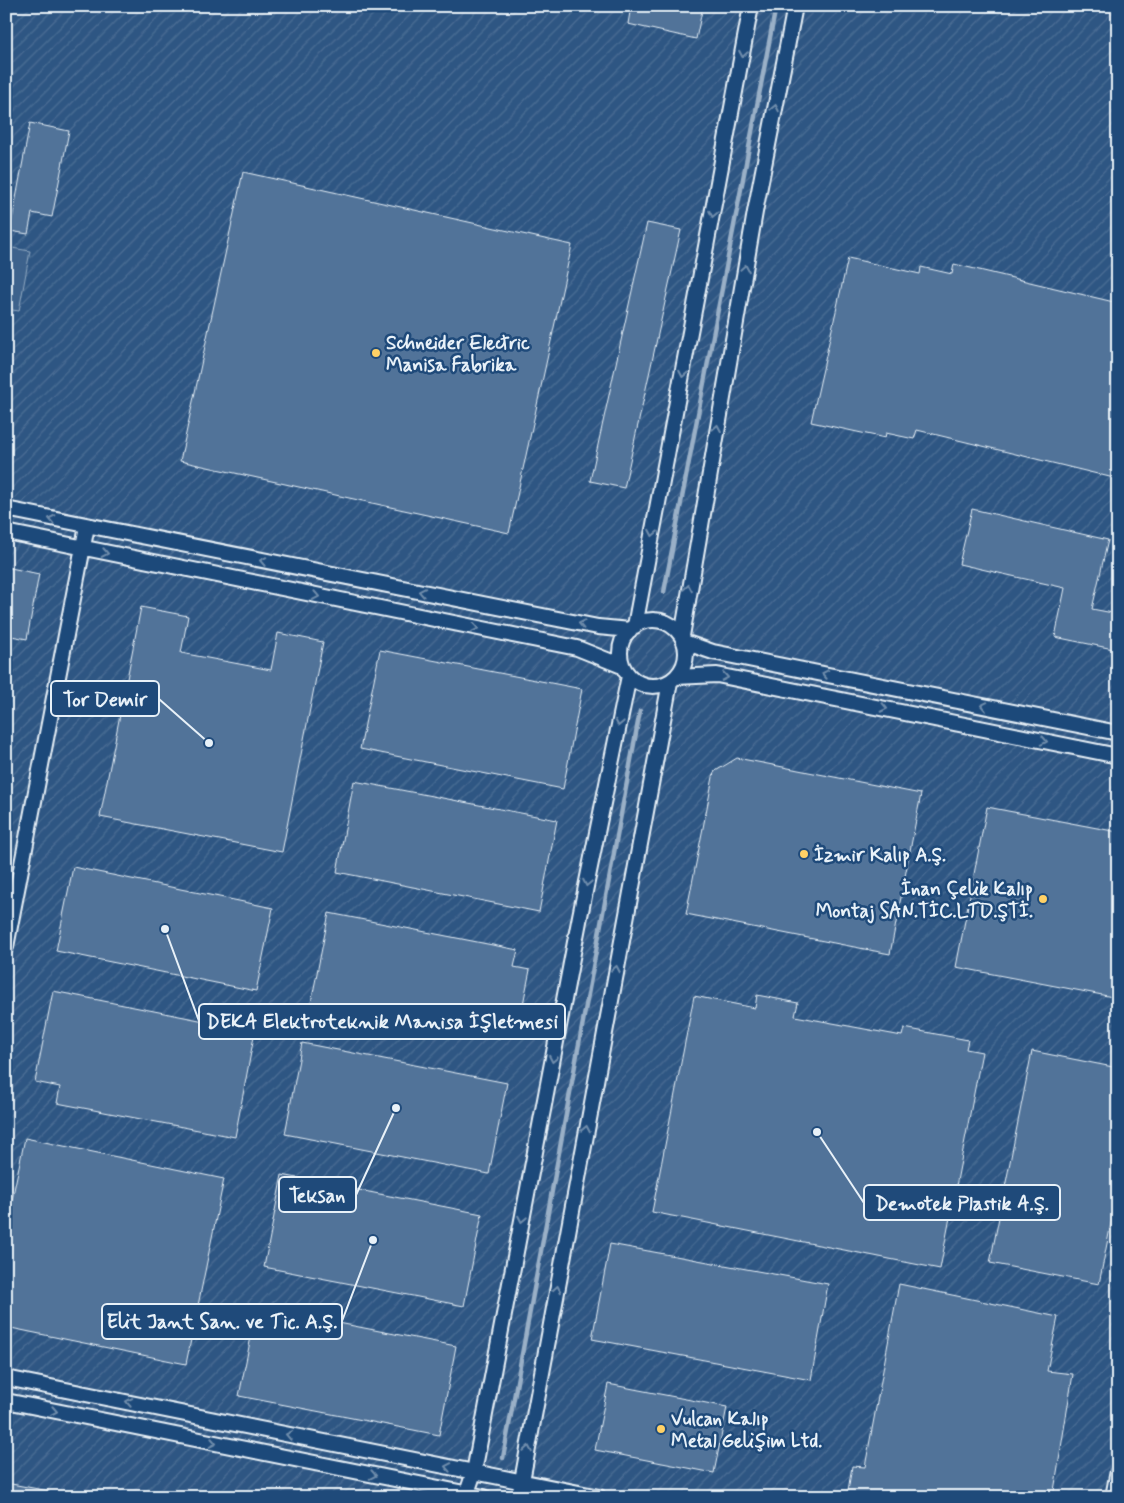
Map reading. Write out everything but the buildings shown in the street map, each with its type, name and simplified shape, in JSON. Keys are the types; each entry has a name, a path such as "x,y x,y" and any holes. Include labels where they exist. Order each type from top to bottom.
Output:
{"street":[{"path":"467,1493 474,1472 625,671 621,644 633,628 751,6"},
{"path":"520,1497 673,680 684,667 686,656 683,639 755,212 795,6"},
{"path":"6,509 598,627 633,628 654,620 665,622 674,628 683,639 712,652 1118,733"},
{"path":"6,947 88,526"},
{"path":"6,532 577,648 625,671 638,683 648,686 659,686 673,680 717,675 1118,756"},
{"path":"6,1378 522,1480 599,1497"},
{"path":"6,1401 484,1497"},
{"path":"1113,1497 1118,1471"}],"shaded area":[{"path":"6,6 1118,6 1118,1497 6,1497"},
{"path":"6,247 30,251 19,311 6,309"}],"waterway":[{"path":"664,592 776,6"},
{"path":"503,1458 640,711"}],"place":[{"name":"Schneider Electric Manisa Fabrika","path":"376,353"},
{"name":"Tor Demir","path":"209,743"},
{"name":"İzmir Kalıp A.Ş.","path":"804,854"},
{"name":"İnan Çelik Kalıp Montaj SAN.TİC.LTD.ŞTİ.","path":"1043,899"},
{"name":"DEKA Elektroteknik Manisa İşletmesi","path":"165,929"},
{"name":"Teksan","path":"396,1108"},
{"name":"Demotek Plastik A.Ş.","path":"817,1132"},
{"name":"Elit Jant San. ve Tic. A.Ş.","path":"373,1240"},
{"name":"Vulcan Kalıp Metal Gelişim Ltd.","path":"661,1429"}]}
